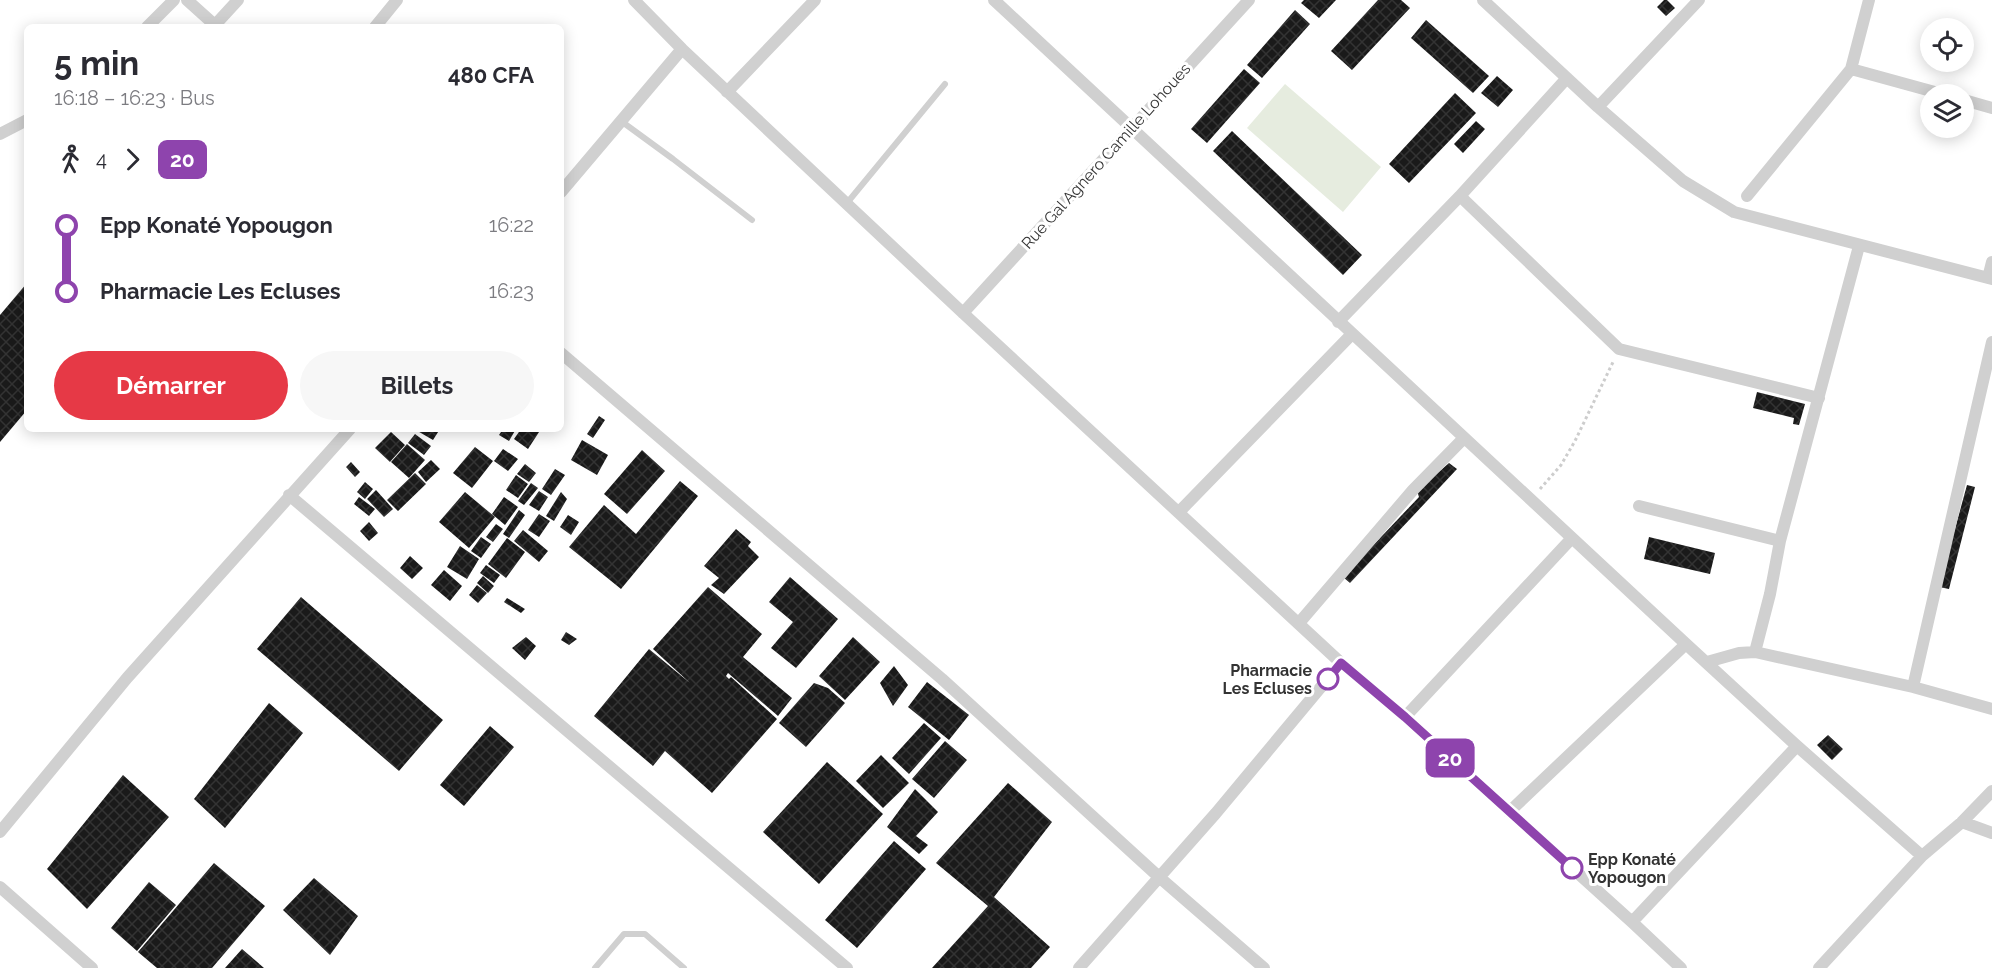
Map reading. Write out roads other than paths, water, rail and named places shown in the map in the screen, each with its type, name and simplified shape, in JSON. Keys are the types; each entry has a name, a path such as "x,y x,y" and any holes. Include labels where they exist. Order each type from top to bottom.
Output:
{"street":[{"path":"150,24 174,0"},
{"path":"187,0 214,24"},
{"path":"218,24 238,0"},
{"path":"377,24 397,0"},
{"path":"634,0 727,92 1341,663 1405,717 1681,968"},
{"path":"727,92 815,0"},
{"path":"994,0 1686,644 1922,856"},
{"name":"Rue Gal Agnero Camille Lohoues","path":"963,313 1247,0"},
{"path":"1483,0 1598,107 1683,181 1734,212 1990,279 1992,262"},
{"path":"1598,107 1699,0"},
{"path":"1747,196 1851,69 1869,0"},
{"path":"564,188 682,49"},
{"path":"1851,69 1920,88"},
{"path":"1338,322 1460,196 1567,78"},
{"path":"1974,103 1992,108"},
{"path":"0,134 24,122"},
{"path":"1460,196 1619,349 1819,398"},
{"path":"1755,652 1780,542 1859,246"},
{"path":"1179,512 1352,334"},
{"path":"1913,687 1992,342"},
{"path":"564,356 942,679 1264,968"},
{"path":"0,832 127,678 347,432"},
{"path":"1299,623 1413,490 1464,438"},
{"path":"289,495 847,968"},
{"path":"1639,506 1780,542"},
{"path":"1405,717 1572,538"},
{"path":"1509,812 1686,644"},
{"path":"1707,663 1739,653 1755,652 1913,687 1992,709"},
{"path":"1079,968 1216,813 1341,663"},
{"path":"1632,922 1797,746"},
{"path":"1819,968 1922,856 1962,822 1992,791"},
{"path":"1962,822 1992,833"},
{"path":"0,887 92,968"}],"lane":[{"path":"847,204 945,84"},
{"path":"621,121 752,220"},
{"path":"595,968 624,934 645,934 684,968"}],"place":[{"name":"Pharmacie Les Ecluses","path":"1328,679"},
{"name":"Epp Konaté Yopougon","path":"1572,868"}]}
